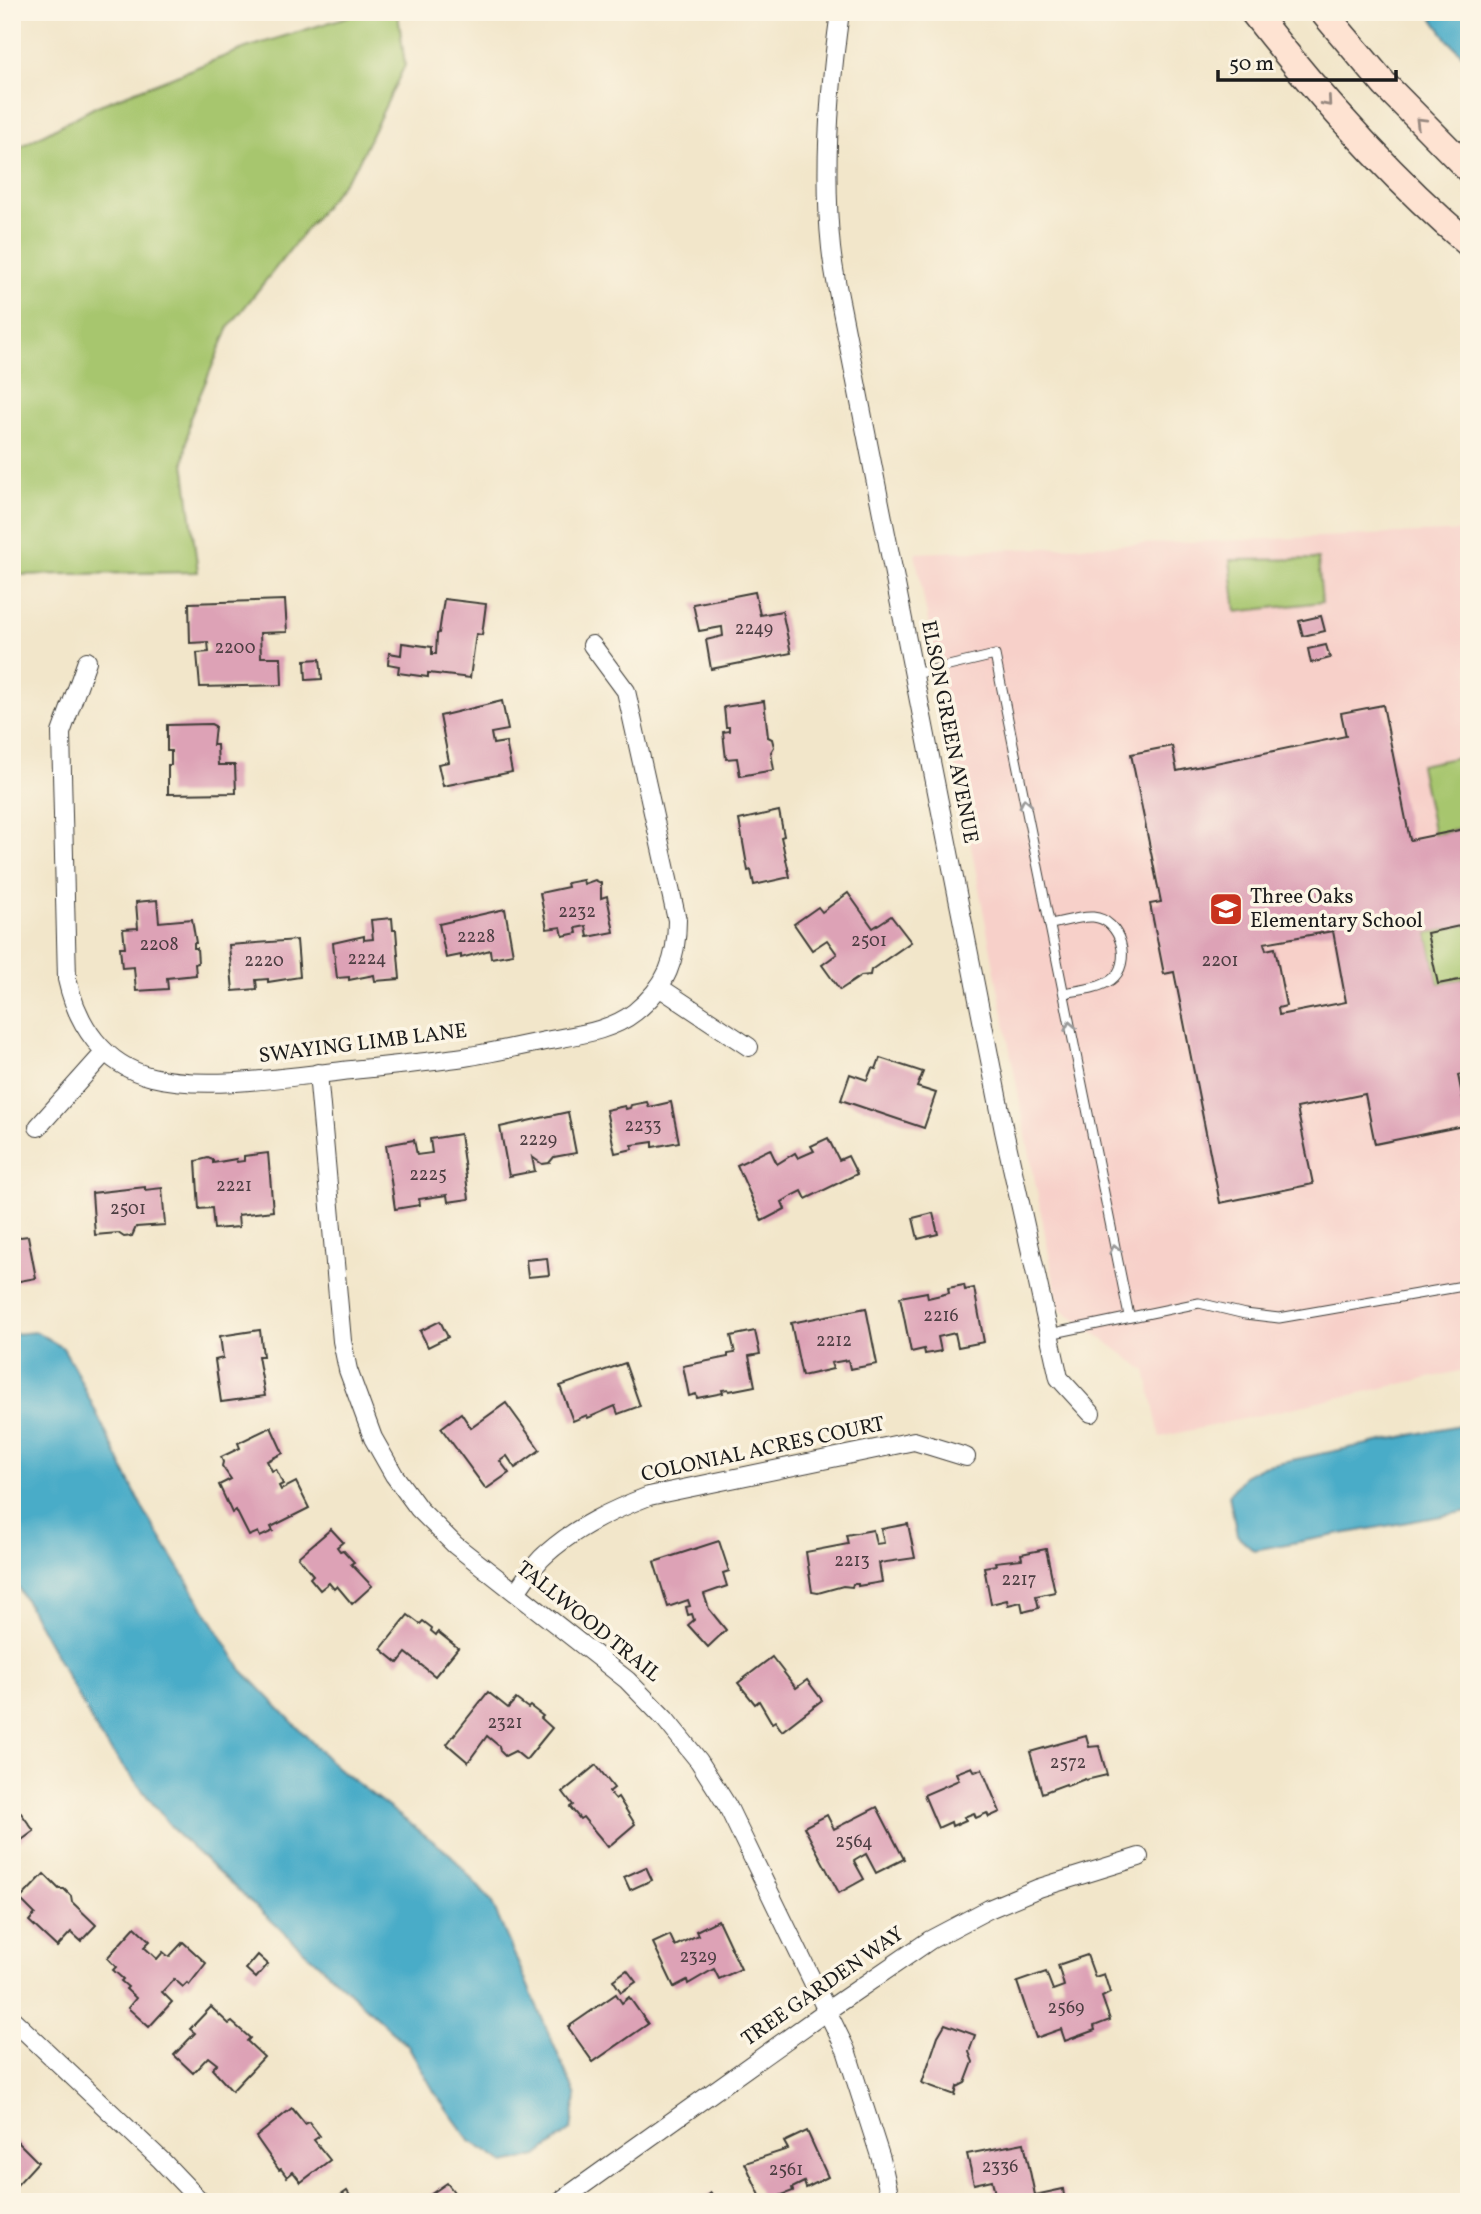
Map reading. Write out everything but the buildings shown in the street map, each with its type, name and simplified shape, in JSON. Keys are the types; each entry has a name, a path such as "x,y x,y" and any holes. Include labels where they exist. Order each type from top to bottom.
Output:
{"main road":[{"path":"1253,12 1363,142 1469,244"},
{"path":"1323,12 1393,93 1469,170"}],"street":[{"name":"ELSON GREEN AVENUE","path":"840,12 835,44 828,152 831,249 1004,1131 1049,1334 1059,1378 1091,1413"},
{"name":"ELSON GREEN AVENUE","path":"835,44 850,12"},
{"name":"SWAYING LIMB LANE","path":"87,661 61,733 67,979 73,1004 84,1027 105,1052 128,1068 152,1077 234,1082 457,1058 595,1031 635,1012 659,987 673,960 677,945 677,920 626,691 592,645"},
{"path":"659,987 750,1047"},
{"path":"38,1127 105,1052"},
{"name":"TALLWOOD TRAIL","path":"318,1073 342,1341 359,1407 373,1438 394,1475 419,1510 456,1545 627,1680 665,1719 699,1761 728,1807 846,2050 862,2096 891,2202"},
{"name":"COLONIAL ACRES COURT","path":"516,1592 544,1555 576,1531 612,1511 649,1496 914,1441 966,1457"},
{"name":"TREE GARDEN WAY","path":"559,2202 930,1940 989,1909 1039,1888 1139,1857"},
{"path":"12,2019 161,2160 201,2202"}],"lane":[{"path":"915,674 995,655 1129,1316"},
{"path":"1050,924 1093,917 1101,919 1111,925 1122,947 1123,958 1112,979 1099,986 1064,993"},
{"path":"1049,1334 1199,1303 1245,1314 1279,1318 1469,1285"}],"shaded area":[{"name":"Three Oaks Elementary School","path":"1469,531 1469,1369 1160,1437 1146,1371 1059,1307 915,553"}],"green space":[{"path":"363,12 398,14 405,65 357,165 229,327 190,418 184,462 198,572 12,575 12,151 97,106 246,48"},
{"path":"1318,559 1322,602 1236,612 1230,560"},
{"path":"1469,755 1469,827 1434,835 1420,765"},
{"path":"1469,924 1469,978 1438,984 1427,933"}],"water":[{"path":"1428,12 1469,12 1469,61 1448,40"},
{"path":"37,1332 63,1348 144,1511 242,1670 336,1767 451,1855 491,1901 576,2096 571,2130 537,2156 505,2163 470,2141 435,2093 409,2047 177,1834 101,1738 12,1576 12,1334"},
{"path":"1469,1423 1469,1511 1254,1550 1237,1535 1229,1495 1244,1476 1263,1466"}],"place":[{"name":"Three Oaks Elementary School","path":"1226,909"}]}
